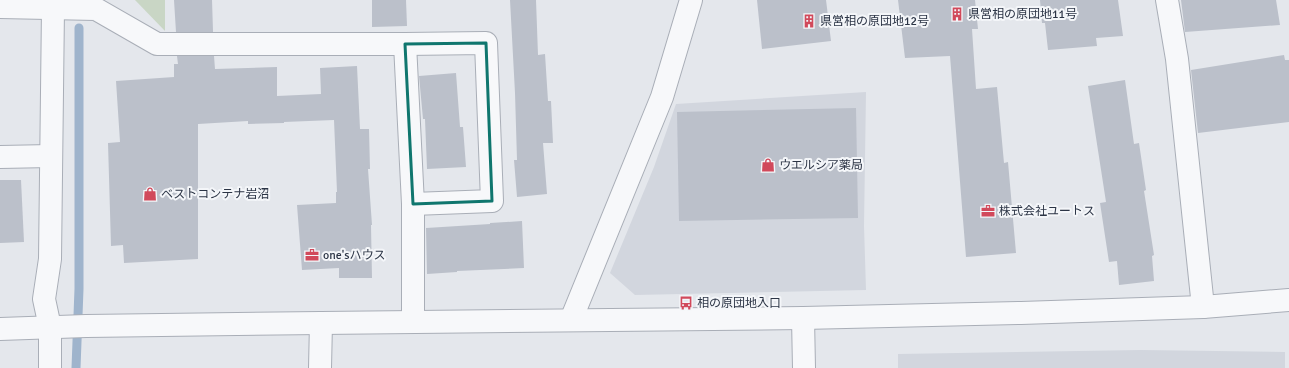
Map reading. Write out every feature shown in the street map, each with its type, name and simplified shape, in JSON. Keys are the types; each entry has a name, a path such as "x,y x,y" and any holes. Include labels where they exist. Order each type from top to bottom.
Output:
{"street":[{"path":"571,320 662,97 691,0"},
{"path":"1167,0 1177,59 1203,307"},
{"path":"0,7 96,9 157,44 486,43 492,201 413,204"},
{"path":"50,368 57,327 44,299 50,259 53,8"},
{"path":"405,44 413,204 413,322"},
{"path":"0,158 51,156"},
{"path":"0,329 86,326 803,318 1203,307 1289,300"},
{"path":"803,318 804,368"},
{"path":"320,368 321,323"}],"highlighted area":[{"path":"486,43 492,201 413,204 405,44"}],"shaded area":[{"path":"866,92 864,226 866,290 635,295 610,273 654,167 676,104"},
{"path":"1141,350 1285,352 1285,368 898,368 898,354"}],"green space":[{"path":"135,0 165,0 165,31"}],"building":[{"path":"174,0 212,0 213,32 176,32"},
{"path":"372,0 406,0 407,26 372,27"},
{"path":"510,0 536,0 538,55 545,54 548,101 551,101 553,143 543,143 547,194 517,197 514,160 517,160 515,93"},
{"path":"757,0 826,0 831,41 762,49"},
{"path":"898,0 975,0 978,29 972,29 976,89 997,87 1004,163 1008,162 1016,253 966,257 950,56 905,58"},
{"path":"1040,0 1118,0 1123,36 1096,38 1097,46 1048,50 1045,23 1042,23"},
{"path":"1181,0 1276,0 1280,25 1185,32"},
{"path":"1284,55 1285,60 1289,60 1289,122 1198,133 1191,70"},
{"path":"177,56 214,56 215,69 277,67 277,96 321,94 320,68 357,66 360,129 369,129 370,169 368,169 372,225 372,278 339,278 339,268 302,270 297,205 336,203 337,192 334,120 248,124 248,121 198,124 198,259 124,263 123,245 111,246 108,143 120,142 116,81 174,77 174,64 178,64"},
{"path":"456,73 460,127 463,127 466,167 427,169 425,119 423,119 419,76"},
{"path":"1125,80 1134,144 1139,143 1146,190 1144,191 1154,255 1152,256 1154,281 1119,285 1117,261 1109,262 1100,203 1106,202 1088,86"},
{"name":"ウエルシア薬局","path":"856,108 858,218 679,221 677,112"},
{"path":"0,180 21,180 24,242 0,243"},
{"path":"522,221 524,268 427,274 426,228"}],"waterway":[{"path":"76,368 79,289 79,28"}],"place":[{"name":"県営相の原団地11号","path":"957,14"},
{"name":"県営相の原団地12号","path":"809,21"},
{"name":"ウエルシア薬局","path":"768,165"},
{"name":"ベストコンテナ岩沼","path":"150,194"},
{"name":"株式会社ユートス","path":"988,211"},
{"name":"one'sハウス","path":"312,255"},
{"name":"相の原団地入口","path":"686,303"}]}
